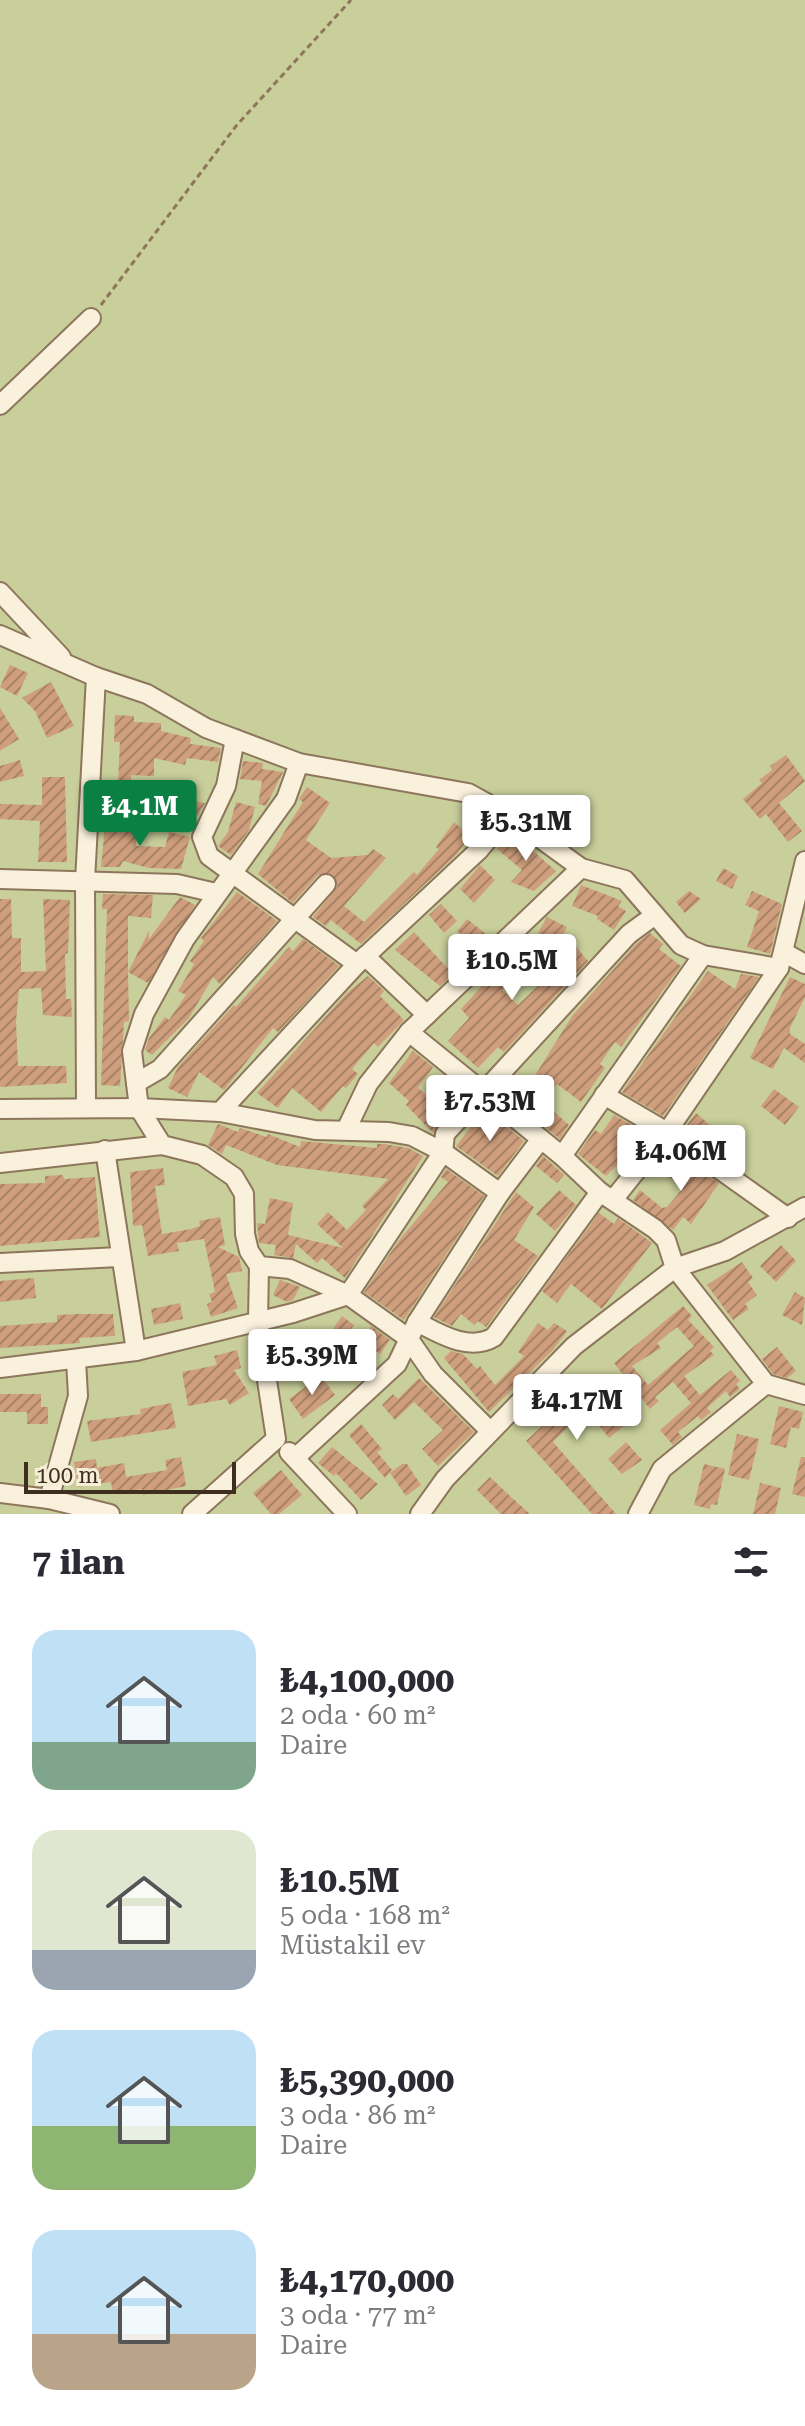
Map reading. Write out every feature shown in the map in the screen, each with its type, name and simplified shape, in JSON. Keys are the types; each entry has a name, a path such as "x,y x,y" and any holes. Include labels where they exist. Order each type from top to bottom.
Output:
{"street":[{"path":"0,405 91,318"},
{"path":"0,592 66,662"},
{"path":"0,635 96,677 147,694 206,728 299,763 468,793 508,815 581,868 625,880 681,945 703,955 805,964"},
{"path":"86,1106 85,881 96,677"},
{"path":"235,739 226,786 202,837 209,856 361,960 427,1015"},
{"path":"162,1145 139,1108 132,1051 144,1014 185,939 286,799 299,763"},
{"path":"220,1112 361,960 479,850 508,815"},
{"path":"259,1266 290,1269 348,1295 413,1330 476,1344 494,1337 607,1196 667,1132 782,960 805,861"},
{"path":"347,1128 368,1084 409,1032 581,868"},
{"path":"0,879 177,884 216,893"},
{"path":"136,1083 160,1069 326,884"},
{"path":"0,1368 136,1351 258,1322 348,1295 443,1152 445,1134 629,934 655,915"},
{"path":"562,1156 703,955"},
{"path":"409,1032 607,1196 666,1240 675,1268 766,1384 805,1395"},
{"path":"604,1095 667,1132 788,1218"},
{"path":"0,1109 86,1106 220,1112 270,1124 315,1130 347,1128 412,1136 443,1152 500,1193"},
{"path":"295,1458 397,1364 413,1330 500,1193 541,1139"},
{"path":"0,1163 162,1145 202,1155 234,1177 244,1194 249,1251 259,1266 258,1322 276,1439 347,1514"},
{"path":"105,1150 119,1257 136,1351"},
{"path":"420,1514 445,1479 574,1346 675,1268 725,1251 805,1207"},
{"path":"0,1263 119,1257"},
{"path":"413,1330 433,1374 490,1431"},
{"path":"49,1499 78,1396 76,1360"},
{"path":"638,1514 662,1469 766,1384"},
{"path":"192,1514 276,1439"},
{"path":"0,1493 49,1499 110,1514"}],"path":[{"path":"91,318 236,126 351,0"}],"green space":[{"path":"0,0 805,0 805,1514 0,1514"}],"building":[{"path":"10,665 28,673 17,696 0,687"},
{"path":"51,682 74,726 47,738 35,711 22,698"},
{"path":"0,708 19,739 0,751"},
{"path":"115,715 134,716 134,722 161,723 161,731 191,738 190,744 221,748 218,762 187,758 185,765 154,758 154,776 131,775 131,805 117,802 120,742 114,742"},
{"path":"786,755 805,781 779,803 802,831 788,842 766,814 760,819 743,799 762,783 759,780 772,770 770,766"},
{"path":"20,760 24,776 0,782 0,766"},
{"path":"243,761 263,763 262,769 283,772 266,806 258,804 262,781 240,779"},
{"path":"42,777 65,777 67,862 38,862 40,821 0,819 0,804 42,805"},
{"path":"307,787 330,803 306,840 331,858 368,855 373,849 386,858 344,906 364,922 414,872 417,875 439,849 436,847 454,822 470,836 456,855 361,944 331,920 326,926 313,917 337,887 333,875 318,875 293,903 258,874 303,802 299,799"},
{"path":"183,799 205,803 198,816 180,813"},
{"path":"236,802 255,807 249,830 231,855 218,846 228,832"},
{"path":"106,815 136,823 136,846 165,847 169,832 190,837 181,869 149,868 123,861 120,867 101,867"},
{"path":"511,832 556,871 534,891 511,882 522,870 497,849"},
{"path":"480,865 495,880 474,903 460,889"},
{"path":"723,868 738,876 732,889 716,881"},
{"path":"581,885 622,901 618,906 626,911 614,930 597,919 598,916 572,906"},
{"path":"689,891 701,899 685,913 676,902"},
{"path":"752,891 782,904 770,954 747,947 759,911 745,905"},
{"path":"237,892 277,921 220,984 213,977 189,1018 152,1055 145,1050 149,1038 165,1017 169,1020 186,995 178,991 194,964 190,961 204,941 201,938"},
{"path":"103,894 153,895 151,918 128,916 129,1021 124,1022 120,1086 101,1085 107,909 102,909"},
{"path":"180,897 195,905 148,983 128,972 149,931 149,939"},
{"path":"0,899 11,899 12,938 21,938 21,972 46,971 43,899 70,900 68,953 65,954 66,999 71,999 72,1017 43,1015 41,988 19,989 16,1022 18,1066 66,1066 67,1083 0,1087"},
{"path":"441,904 457,921 444,933 429,915"},
{"path":"547,917 567,927 558,944 538,933"},
{"path":"467,919 486,934 476,946 457,931"},
{"path":"414,932 453,974 440,986 395,950"},
{"path":"650,933 663,944 659,949 681,966 621,1047 615,1042 600,1064 605,1068 581,1102 557,1084 544,1103 569,1125 560,1139 501,1091 513,1078 526,1090 572,1016 637,943"},
{"path":"303,939 339,966 278,1032 273,1028 224,1090 199,1072 187,1097 168,1088 178,1067 234,1005 236,1007 289,947 293,951"},
{"path":"523,940 548,964 539,982 576,947 588,961 504,1052 498,1047 478,1068 448,1041 469,1018 461,1009","holes":["521,970 538,986 518,1005 502,990"]},
{"path":"708,971 735,989 741,974 759,977 663,1116 622,1092"},
{"path":"368,976 384,991 380,996 404,1020 378,1047 374,1043 352,1069 358,1074 346,1088 343,1086 321,1112 292,1088 278,1108 257,1093 347,993"},
{"path":"790,977 805,984 805,997 790,1034 805,1044 805,1063 784,1048 773,1069 750,1058"},
{"path":"413,1051 433,1067 418,1088 436,1103 451,1081 464,1092 433,1133 406,1105 409,1101 389,1083"},
{"path":"774,1089 799,1107 785,1125 761,1106"},
{"path":"485,1109 524,1141 498,1176 456,1146"},
{"path":"696,1113 742,1153 733,1164 684,1129"},
{"path":"614,1115 649,1135 624,1166 620,1162 606,1176 578,1154 595,1130 601,1134"},
{"path":"218,1124 238,1132 240,1128 267,1137 268,1134 300,1147 301,1141 377,1148 377,1144 384,1144 408,1148 423,1156 345,1278 322,1258 317,1263 296,1244 293,1258 274,1255 276,1245 259,1243 257,1223 265,1224 270,1198 293,1203 288,1235 343,1248 317,1224 328,1212 347,1230 366,1210 362,1206 388,1179 277,1165 226,1145 222,1154 208,1145"},
{"path":"671,1152 695,1172 697,1168 719,1183 691,1224 683,1217 673,1230 633,1200 640,1190 662,1208 667,1207 683,1188 658,1168"},
{"path":"543,1156 564,1175 557,1183 536,1166"},
{"path":"163,1168 165,1185 155,1186 162,1234 191,1229 200,1226 199,1221 220,1217 225,1245 218,1247 239,1257 242,1271 226,1274 238,1308 211,1317 207,1304 212,1302 209,1294 215,1292 204,1239 177,1243 179,1251 148,1256 142,1225 133,1226 130,1172"},
{"path":"446,1169 484,1196 404,1320 364,1292 400,1239 448,1182 441,1177"},
{"path":"63,1175 64,1179 95,1177 100,1237 0,1246 0,1184 45,1183 45,1176"},
{"path":"559,1190 576,1205 555,1231 536,1214"},
{"path":"516,1192 534,1207 514,1240 538,1256 486,1327 478,1321 474,1325 461,1314 452,1326 434,1317"},
{"path":"599,1213 614,1224 618,1218 652,1243 602,1309 571,1284 557,1303 542,1291"},
{"path":"781,1245 796,1261 776,1282 760,1266"},
{"path":"742,1262 753,1278 748,1282 757,1295 745,1304 749,1309 733,1320 707,1285"},
{"path":"34,1278 36,1298 0,1302 0,1281"},
{"path":"280,1280 300,1287 293,1300 287,1302 273,1295"},
{"path":"795,1292 805,1298 802,1325 782,1315"},
{"path":"180,1303 183,1319 154,1325 151,1309"},
{"path":"683,1306 692,1316 688,1320 714,1347 710,1351 714,1355 684,1376 700,1395 731,1370 740,1381 736,1384 740,1389 730,1397 726,1391 707,1408 711,1412 701,1420 698,1416 678,1432 682,1437 673,1445 660,1430 691,1403 673,1382 655,1397 659,1401 650,1409 614,1363","holes":["677,1327 694,1346 648,1385 632,1366 661,1348 657,1343"]},
{"path":"113,1314 115,1336 79,1338 80,1343 0,1348 0,1326 57,1322 57,1315"},
{"path":"342,1316 354,1325 338,1347 326,1339"},
{"path":"538,1323 548,1330 554,1323 567,1331 553,1350 489,1412 444,1358 451,1351 463,1354 477,1369 480,1366 495,1385 524,1356 518,1352"},
{"path":"371,1326 390,1340 380,1354 361,1340"},
{"path":"777,1347 796,1371 787,1378 773,1374 762,1359"},
{"path":"237,1350 241,1368 234,1370 249,1393 230,1405 226,1399 188,1406 182,1372 217,1365 214,1356"},
{"path":"321,1376 335,1395 303,1419 289,1399"},
{"path":"419,1378 474,1432 438,1466 422,1449 443,1430 414,1402 395,1420 382,1405 393,1394 398,1399"},
{"path":"592,1380 596,1385 601,1381 608,1391 601,1396 625,1425 609,1438 586,1409 553,1442 616,1514 592,1514 526,1441"},
{"path":"0,1394 41,1394 41,1407 48,1407 48,1424 27,1424 27,1412 0,1412"},
{"path":"171,1403 176,1428 91,1442 87,1421 141,1414 140,1409"},
{"path":"779,1406 803,1412 799,1429 791,1427 786,1448 770,1444"},
{"path":"361,1424 382,1449 377,1452 392,1470 385,1478 349,1435"},
{"path":"737,1434 759,1439 749,1480 728,1475"},
{"path":"626,1442 642,1460 622,1474 608,1459"},
{"path":"332,1447 378,1484 361,1500 336,1473 334,1476 318,1463"},
{"path":"181,1457 186,1486 143,1495 142,1489 113,1494 111,1482 78,1487 74,1462 96,1459 97,1468 124,1463 126,1477 167,1470 165,1460"},
{"path":"801,1457 805,1457 805,1497 792,1494"},
{"path":"407,1464 421,1485 406,1496 390,1473"},
{"path":"704,1464 725,1469 717,1505 711,1504 710,1509 694,1505"},
{"path":"281,1470 302,1495 279,1514 271,1514 253,1493"},
{"path":"490,1477 530,1514 501,1514 477,1490"},
{"path":"760,1483 781,1488 775,1514 753,1514"}]}
